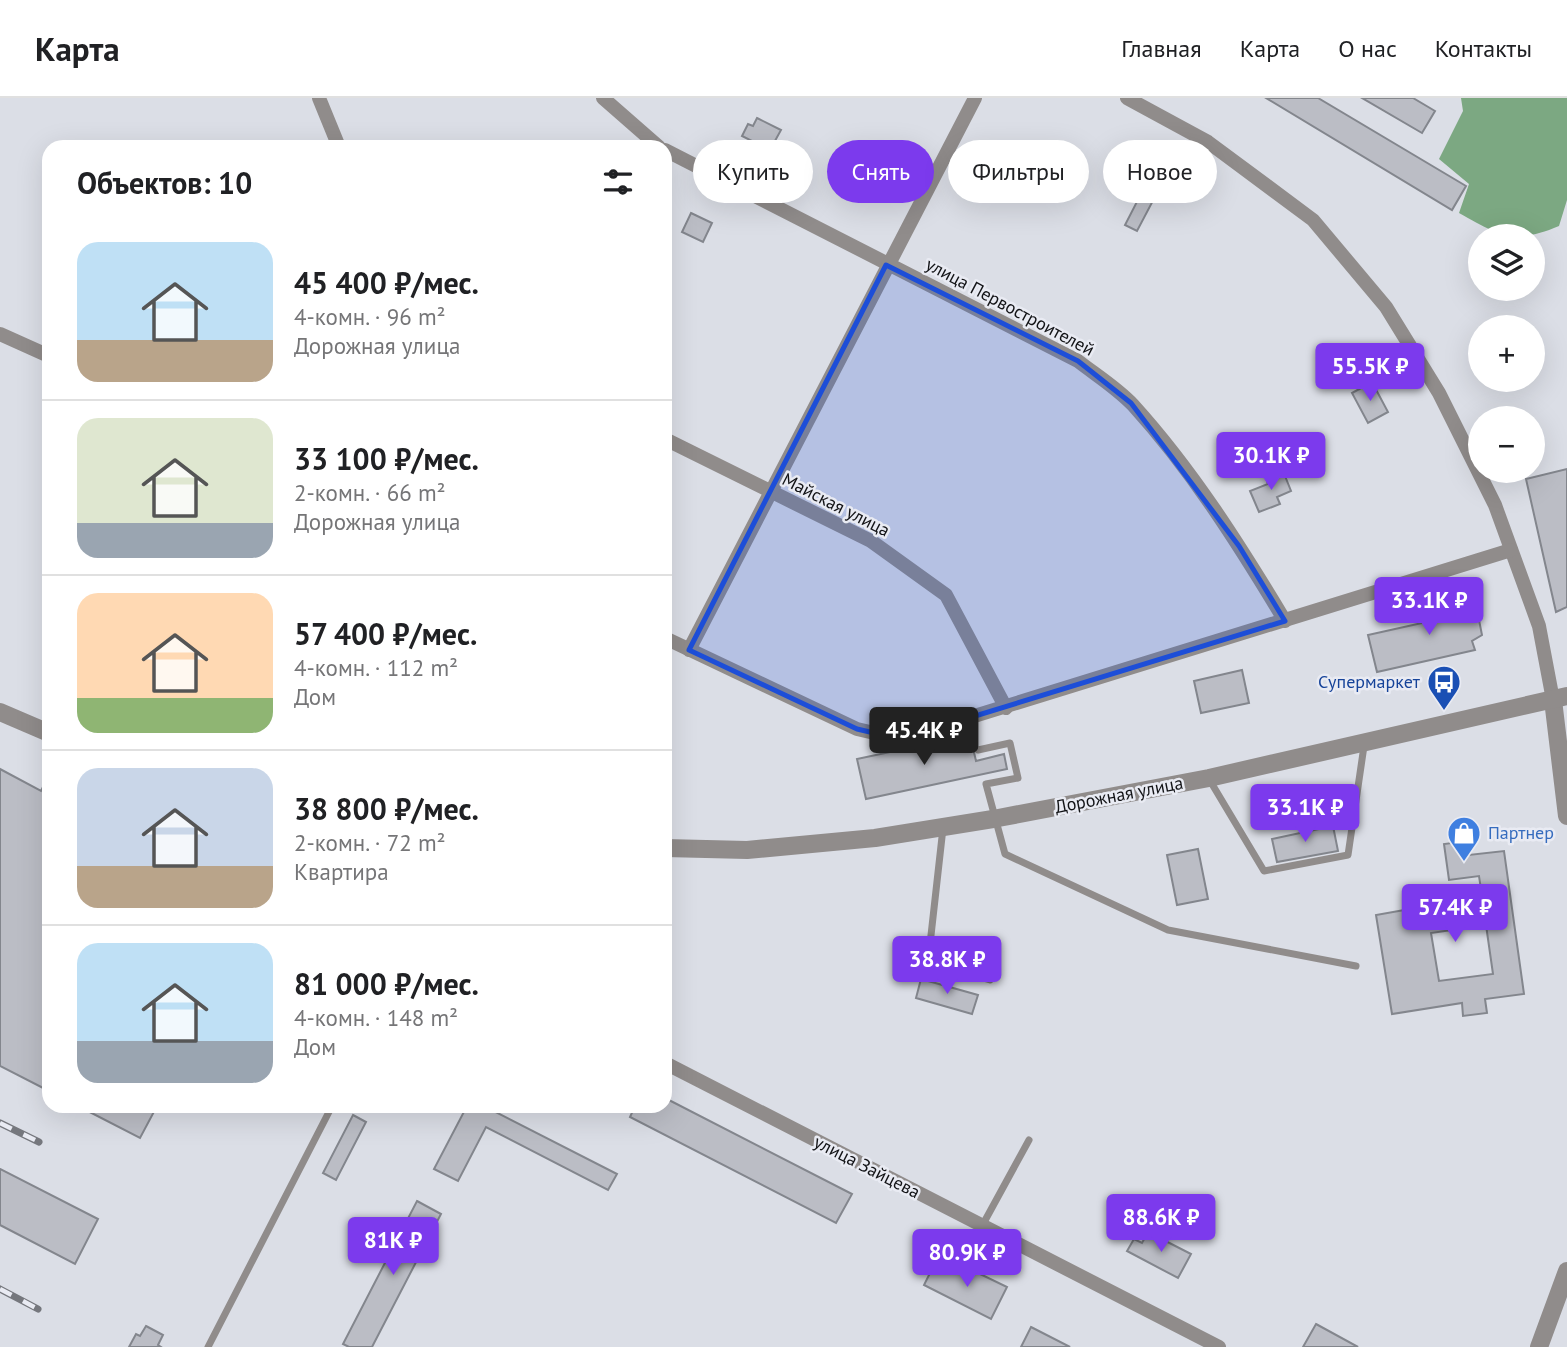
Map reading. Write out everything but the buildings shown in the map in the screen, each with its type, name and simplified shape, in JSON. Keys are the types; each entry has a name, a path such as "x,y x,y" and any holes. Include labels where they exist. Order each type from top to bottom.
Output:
{"street":[{"path":"319,98 336,140"},
{"path":"603,98 651,140"},
{"path":"689,650 768,492 975,98"},
{"path":"1127,98 1208,142 1313,220 1386,307 1439,393 1495,505 1539,626 1560,698 1567,816"},
{"name":"улица Первостроителей","path":"672,154 1078,361 1131,403 1239,546 1285,621"},
{"path":"0,334 42,353"},
{"name":"Майская улица","path":"672,443 871,541 946,594 1006,708"},
{"path":"672,642 857,729 900,739 1511,550"},
{"name":"Дорожная улица","path":"672,848 747,850 875,838 993,819 1209,778 1560,698"},
{"path":"0,712 42,730"},
{"name":"улица Зайцева","path":"672,1067 1219,1347"},
{"path":"1539,1347 1567,1271"}],"lane":[{"path":"978,750 1010,743 1018,778 986,784 1004,854 1168,930 1356,966"},
{"path":"1209,778 1264,871 1348,855 1364,743"},
{"path":"943,827 928,962 990,980"},
{"path":"208,1347 327,1113"},
{"path":"982,1226 1029,1140"}],"highlighted area":[{"path":"886,265 1078,361 1131,403 1239,546 1285,621 900,739 857,729 689,650"}],"green space":[{"path":"1461,98 1567,98 1567,200 1559,226 1545,232 1545,224 1479,224 1459,213 1469,184 1439,159 1463,111"}],"railway":[{"path":"0,1123 39,1142"},
{"path":"0,1289 38,1309"}],"place":[{"name":"Супермаркет","path":"1444,712"},
{"name":"Партнер","path":"1464,863"}]}
